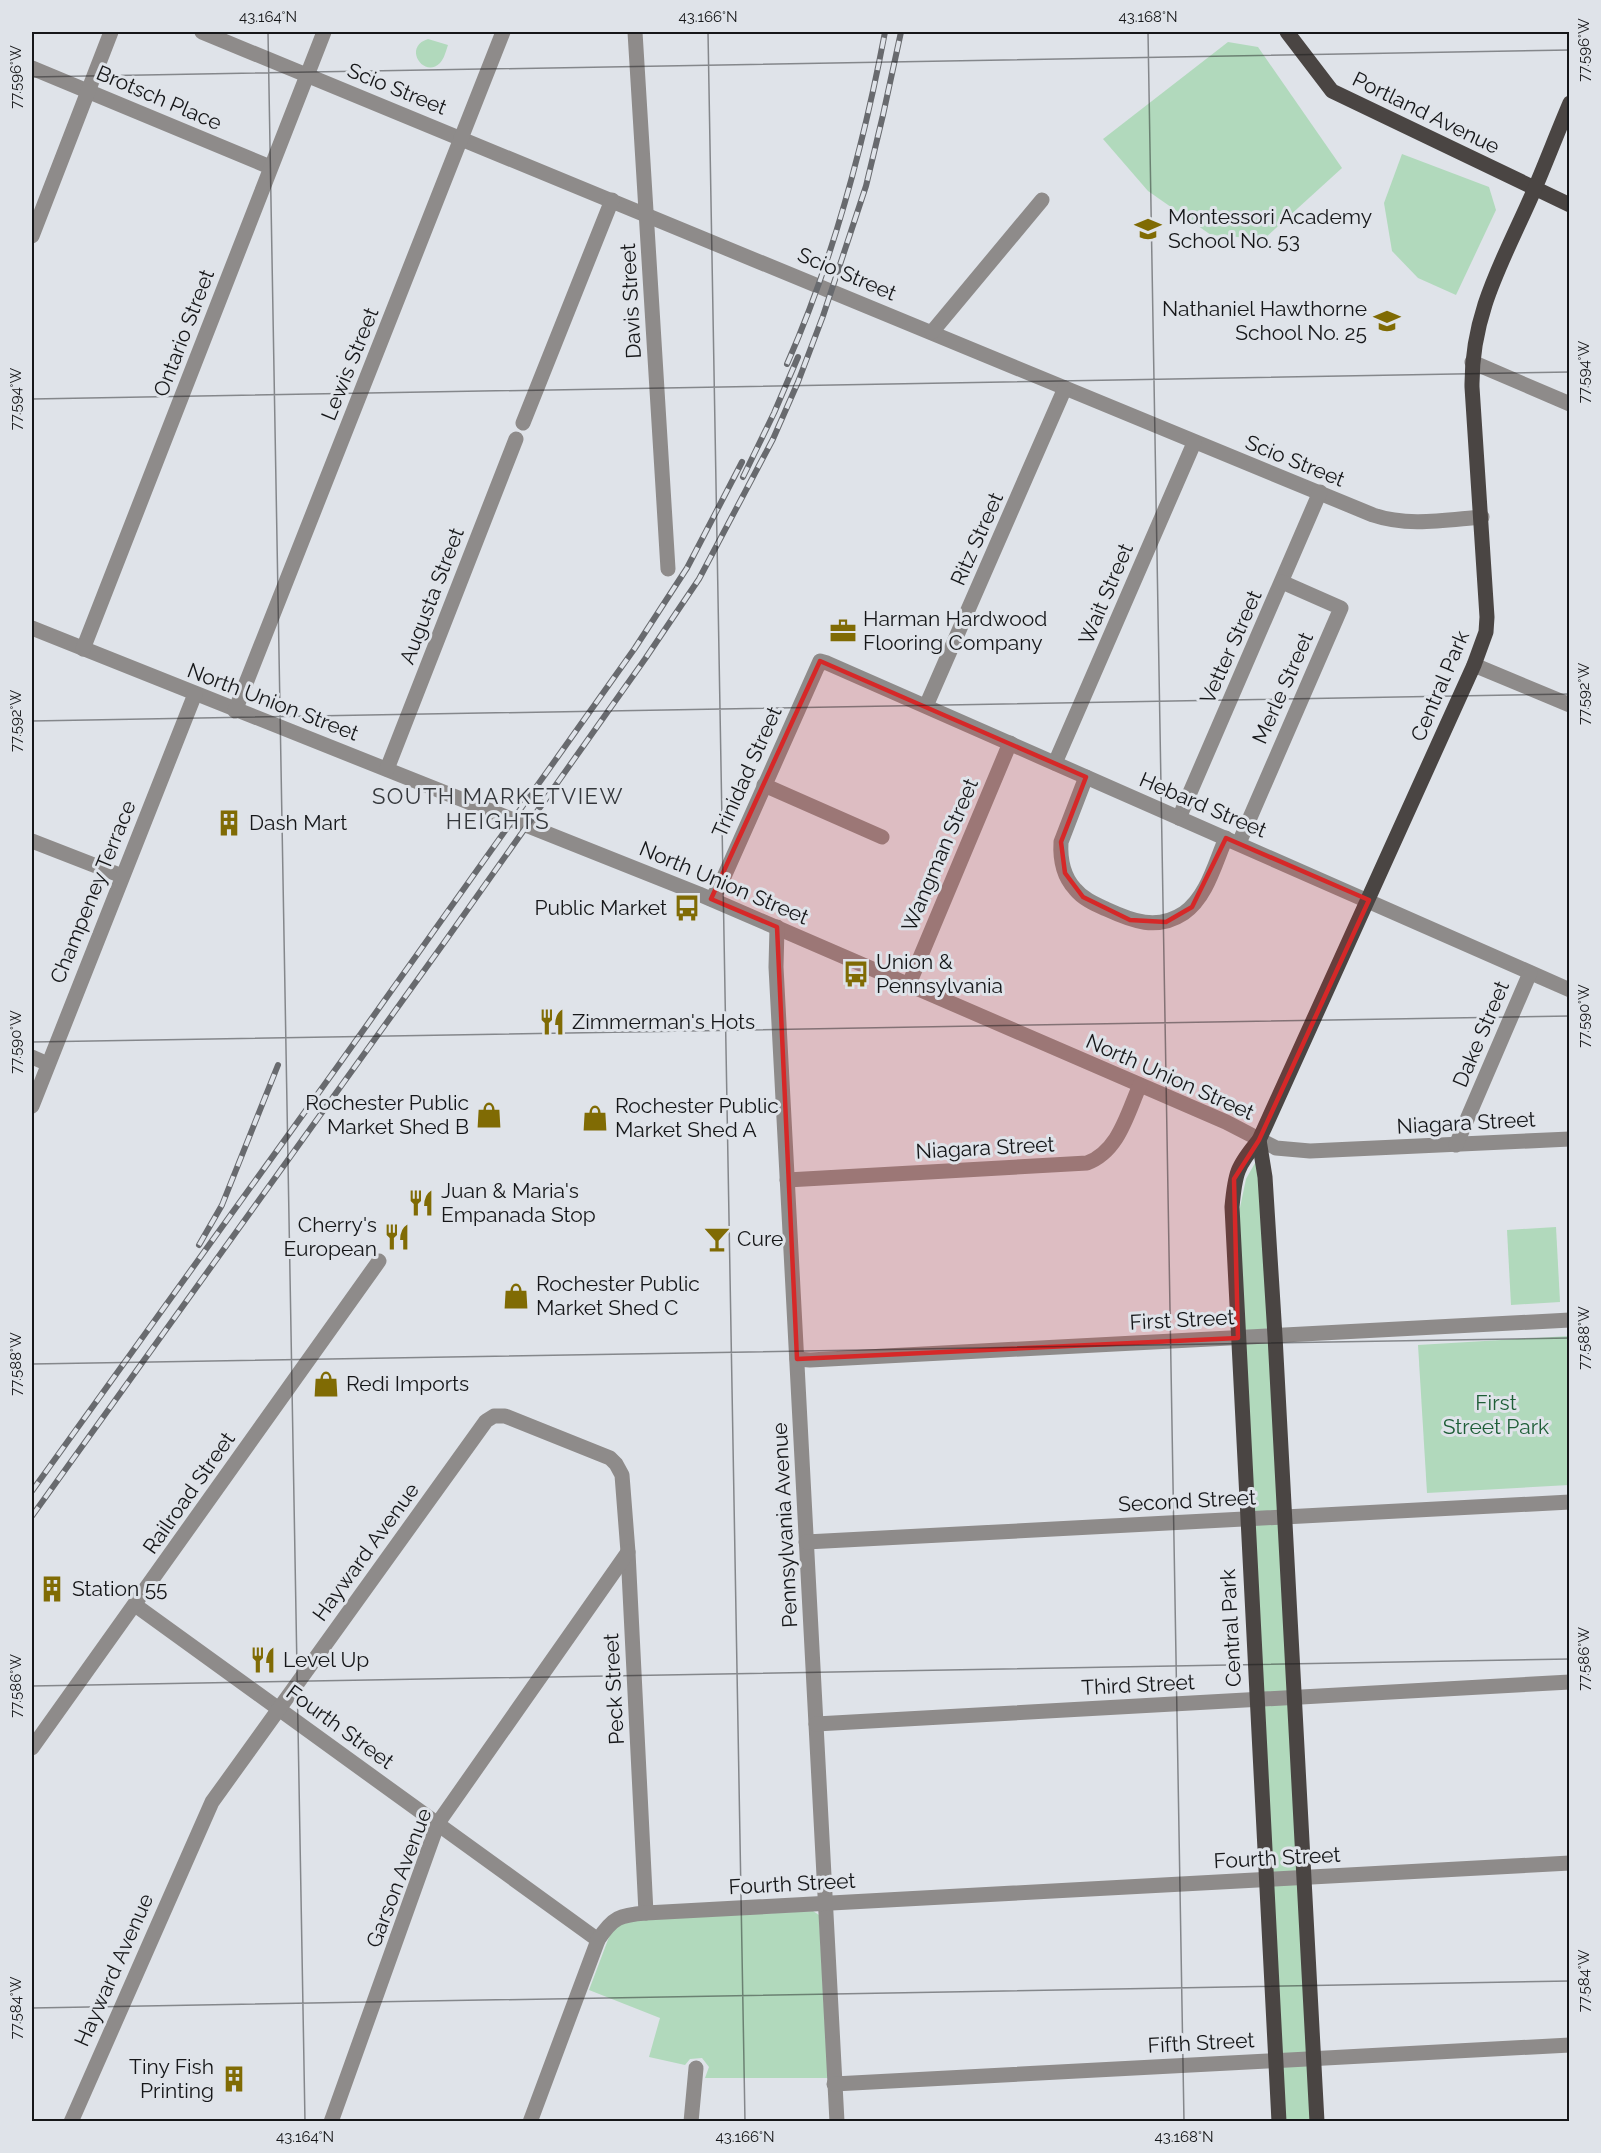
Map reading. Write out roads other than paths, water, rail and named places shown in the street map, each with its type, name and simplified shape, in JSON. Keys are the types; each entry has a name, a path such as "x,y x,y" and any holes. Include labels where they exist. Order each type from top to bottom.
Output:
{"main road":[{"name":"Portland Avenue","path":"1287,32 1332,91 1569,205"},
{"name":"Central Park","path":"1279,2121 1238,1338 1232,1207 1234,1179 1244,1158 1260,1140 1474,665 1486,632 1482,517 1472,362 1478,322 1496,273 1535,188 1569,103"},
{"name":"Central Park","path":"1260,1140 1275,1336 1317,2121"}],"street":[{"path":"32,236 111,32"},
{"name":"Scio Street","path":"202,32 932,332 1194,443 1389,521 1409,523 1482,517"},
{"name":"Ontario Street","path":"83,649 324,32"},
{"name":"Lewis Street","path":"236,711 503,32"},
{"name":"Davis Street","path":"635,32 668,569"},
{"name":"Brotsch Place","path":"32,68 270,167"},
{"path":"523,423 612,200"},
{"path":"932,332 1042,200"},
{"path":"1472,362 1569,404"},
{"name":"Ritz Street","path":"926,706 1065,388"},
{"name":"Augusta Street","path":"387,769 516,440"},
{"name":"Wait Street","path":"1055,763 1194,443"},
{"name":"Vetter Street","path":"1179,818 1320,492"},
{"name":"Merle Street","path":"1232,841 1341,608 1282,582"},
{"name":"North Union Street","path":"32,628 711,899 1226,1122 1260,1140"},
{"name":"Hebard Street","path":"820,662 926,706 1569,990"},
{"name":"Trinidad Street","path":"711,899 719,888 820,662"},
{"path":"1474,665 1569,705"},
{"name":"Champeney Terrace","path":"32,1106 195,694"},
{"name":"Wangman Street","path":"909,984 1010,743"},
{"path":"1086,777 1061,842 1065,873 1083,897 1130,920 1147,924 1166,922 1192,906 1232,841"},
{"path":"764,785 882,837"},
{"path":"32,841 122,876"},
{"name":"Pennsylvania Avenue","path":"777,927 776,967 837,2121"},
{"name":"Dake Street","path":"1456,1145 1530,973"},
{"path":"32,1057 48,1064"},
{"name":"Niagara Street","path":"788,1180 1087,1163 1104,1154 1111,1147 1140,1085"},
{"name":"Niagara Street","path":"1260,1140 1276,1148 1292,1150 1569,1139"},
{"name":"Railroad Street","path":"32,1748 379,1261"},
{"name":"First Street","path":"797,1359 1569,1320"},
{"name":"Hayward Avenue","path":"70,2121 207,1811 490,1417 505,1416 610,1458 616,1464"},
{"name":"Peck Street","path":"616,1464 623,1482 628,1552 646,1913"},
{"name":"Second Street","path":"806,1542 1569,1502"},
{"name":"Garson Avenue","path":"331,2121 438,1823 628,1552"},
{"name":"Fourth Street","path":"135,1605 598,1940 611,1922 619,1917 646,1913 1569,1863"},
{"name":"Third Street","path":"816,1724 1569,1682"},
{"path":"530,2121 598,1940"},
{"name":"Fifth Street","path":"834,2084 1569,2045"},
{"path":"692,2121 696,2068"}],"railway":[{"path":"787,364 833,243 857,158 885,32"},
{"path":"32,1516 446,940 699,579 773,439 823,316 866,186 901,32"},
{"path":"743,477 798,357"},
{"path":"32,1491 635,648 687,568 742,462"},
{"path":"199,1245 222,1205 278,1065"}],"place":[{"name":"Montessori Academy School No. 53","path":"1148,229"},
{"name":"Nathaniel Hawthorne School No. 25","path":"1387,321"},
{"name":"Harman Hardwood Flooring Company","path":"843,631"},
{"name":"Dash Mart","path":"229,823"},
{"name":"Public Market","path":"687,908"},
{"name":"Union & Pennsylvania","path":"856,974"},
{"name":"Zimmerman's Hots","path":"552,1022"},
{"name":"Rochester Public Market Shed B","path":"489,1115"},
{"name":"Rochester Public Market Shed A","path":"595,1118"},
{"name":"Juan & Maria's Empanada Stop","path":"421,1203"},
{"name":"Cherry's European","path":"397,1237"},
{"name":"Cure","path":"717,1239"},
{"name":"Rochester Public Market Shed C","path":"516,1296"},
{"name":"Redi Imports","path":"326,1384"},
{"name":"Station 55","path":"52,1589"},
{"name":"Level Up","path":"263,1660"},
{"name":"Tiny Fish Printing","path":"234,2079"}],"district":[{"name":"SOUTH MARKETVIEW HEIGHTS","path":"498,808"}],"park label":[{"name":"First Street Park","path":"1496,1415"}]}
